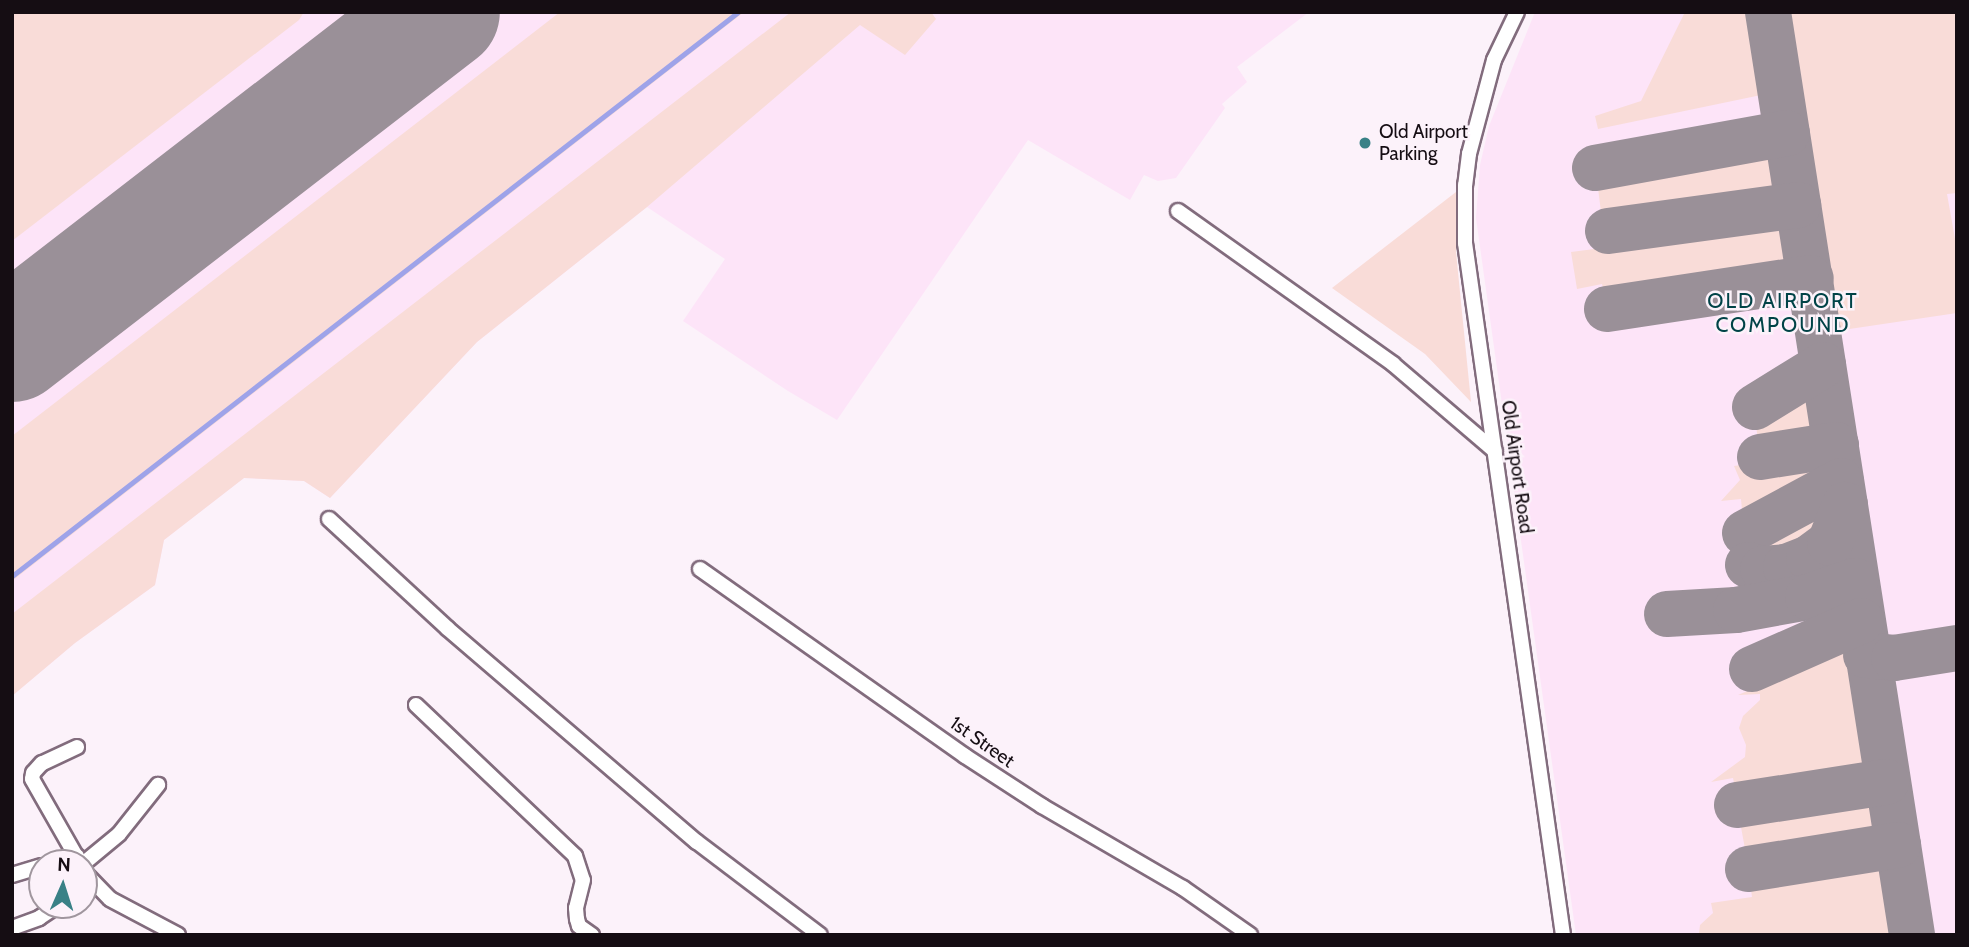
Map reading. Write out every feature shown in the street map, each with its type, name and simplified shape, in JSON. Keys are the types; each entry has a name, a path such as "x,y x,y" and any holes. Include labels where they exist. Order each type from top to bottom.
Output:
{"street":[{"name":"Old Airport Road","path":"1517,12 1494,61 1469,154 1465,185 1465,243 1563,935"},
{"path":"1178,211 1393,364 1495,451"},
{"path":"330,519 447,628 697,842 820,935"},
{"name":"1st Street","path":"700,569 976,763 1042,806 1183,888 1250,935"},
{"path":"416,705 575,856 583,880 576,908 577,919 579,926 592,935"},
{"path":"73,849 32,779 36,768 42,763 77,747"},
{"path":"97,849 118,834 158,785"},
{"path":"98,887 110,899 178,935"},
{"path":"12,928 36,919"}],"shaded area":[{"path":"12,12 1309,12 1237,67 1247,82 1222,104 1225,108 1176,178 1158,181 1144,175 1130,200 1028,140 837,420 788,391 683,321 725,259 647,207 477,342 330,498 304,481 244,478 164,540 155,585 75,643 12,696"},
{"path":"12,12 304,12 299,20 12,241"},
{"path":"560,12 744,12 12,581 12,436"},
{"path":"791,12 931,12 936,19 905,55 860,25 647,207 477,342 330,498 304,481 244,478 164,540 155,585 75,643 12,696 12,614"},
{"path":"1535,12 1957,12 1957,935 1576,935 1476,218 1480,165 1489,126"},
{"path":"1685,12 1753,12 1766,94 1598,129 1595,116 1641,101"},
{"path":"1786,12 1957,12 1957,193 1947,194 1957,250 1957,313 1836,331"},
{"path":"1762,151 1773,156 1776,161 1780,188 1776,199 1603,228 1597,180"},
{"path":"1456,192 1456,252 1471,402 1425,354 1332,288"},
{"path":"1777,214 1786,223 1793,271 1788,276 1606,304 1602,284 1577,289 1571,252 1610,247 1609,239"},
{"path":"1803,391 1813,393 1818,429 1815,438 1808,444 1759,451 1756,424 1759,415 1772,404"},
{"path":"1813,455 1823,461 1825,475 1820,486 1743,522 1741,499 1721,501 1740,480 1734,466"},
{"path":"1821,503 1830,509 1829,532 1812,548 1776,562 1762,562 1747,552 1746,542"},
{"path":"1850,633 1872,779 1737,798 1733,778 1711,782 1745,757 1746,745 1739,728 1743,716 1760,700 1760,694 1738,695 1759,686 1755,676"},
{"path":"1874,793 1882,843 1822,853 1820,847 1798,851 1798,857 1748,865 1738,811"},
{"path":"1883,853 1896,935 1699,933 1700,925 1713,913 1711,903 1752,897 1749,875 1800,867 1801,875 1824,871 1823,863"}],"waterway":[{"path":"12,576 738,12"}],"taxiway":[{"path":"362,74 386,39 395,12"},
{"path":"1768,12 1912,935"},
{"path":"1595,168 1787,133"},
{"path":"1608,231 1798,205"},
{"path":"1607,309 1811,278"},
{"path":"1755,407 1823,365"},
{"path":"1760,457 1836,445"},
{"path":"1745,533 1841,481"},
{"path":"1748,565 1763,569 1786,567 1809,558 1830,543 1845,505"},
{"path":"1667,614 1736,610 1808,597 1855,581"},
{"path":"1752,669 1861,621"},
{"path":"1866,655 1894,658 1957,648"},
{"path":"1737,805 1886,782"},
{"path":"1748,869 1898,845"}],"runway":[{"path":"12,344 442,12"}],"place":[{"name":"Old Airport Parking","path":"1365,143"}],"district":[{"name":"OLD AIRPORT COMPOUND","path":"1783,313"}]}
